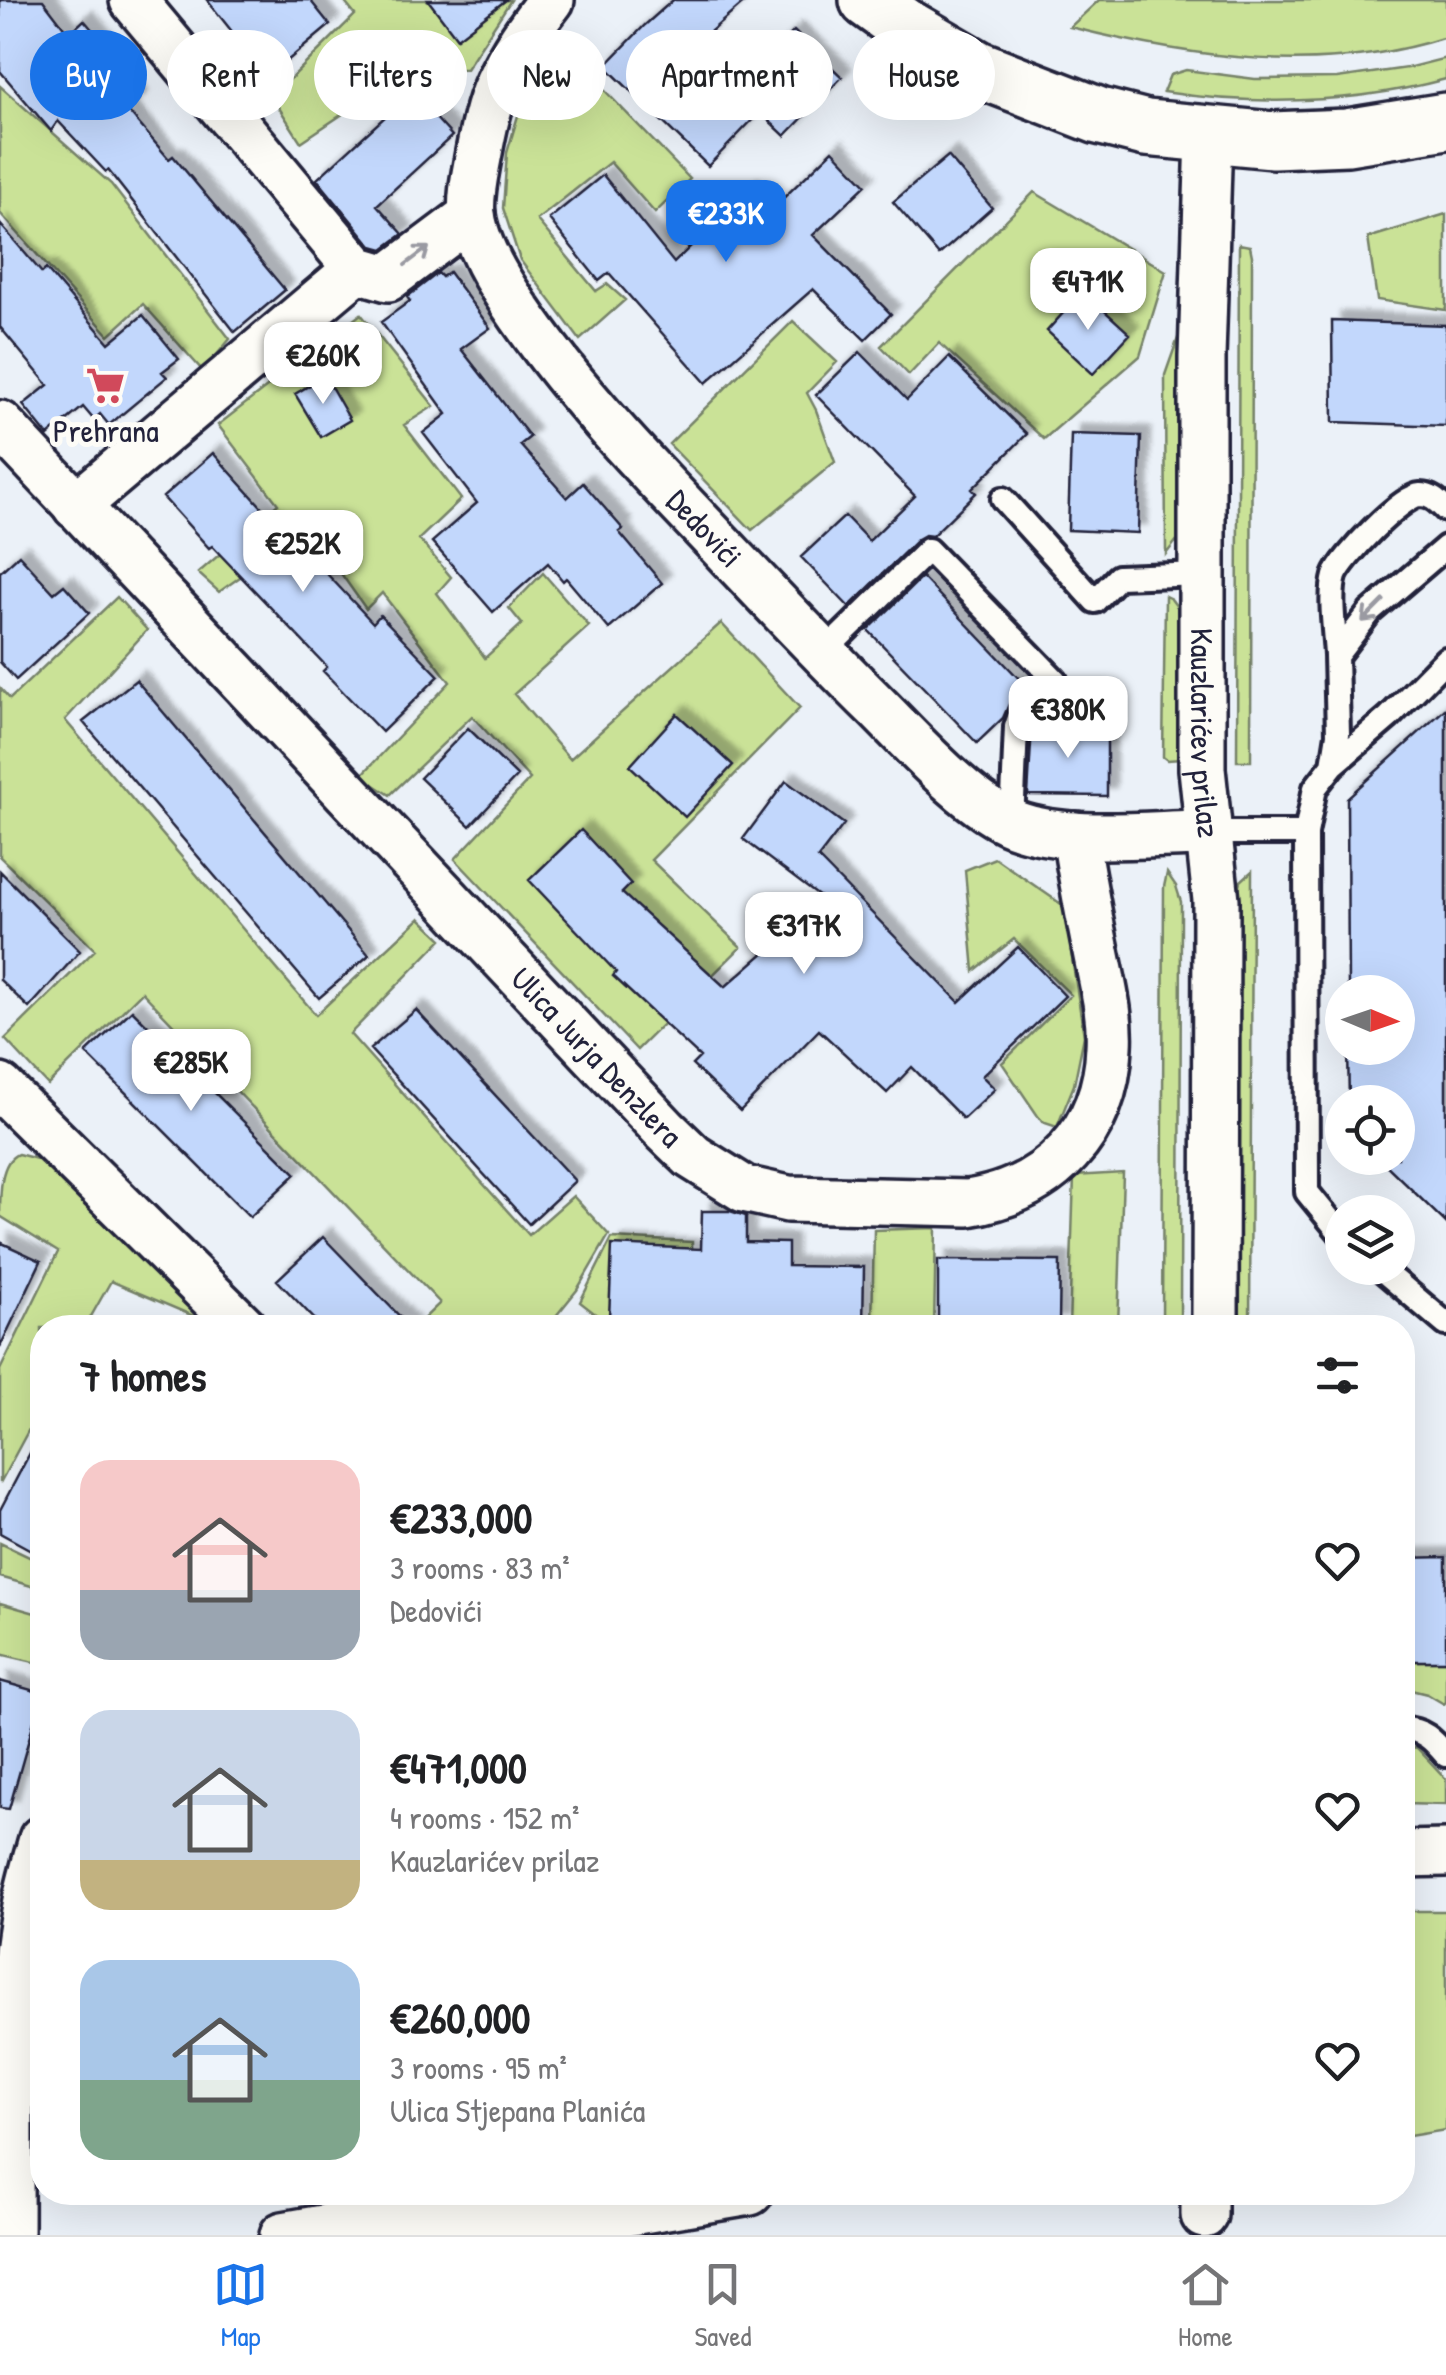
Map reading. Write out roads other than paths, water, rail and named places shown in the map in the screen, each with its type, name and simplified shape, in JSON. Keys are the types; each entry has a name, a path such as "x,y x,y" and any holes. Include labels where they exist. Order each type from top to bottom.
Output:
{"street":[{"path":"133,0 357,269 388,278 472,215"},
{"name":"Dedovići","path":"551,0 520,41 497,85 474,179 472,215 484,254 506,292 558,363 642,463 823,653 945,774 978,801 1012,823 1049,833 1210,832"},
{"path":"868,0 904,26 1010,82 1099,116 1146,128 1273,140 1347,137 1446,122"},
{"name":"Kauzlarićev prilaz","path":"1209,135 1202,357 1202,769 1216,900 1215,1315"},
{"path":"76,506 357,269"},
{"name":"Ulica Jurja Denzlera","path":"0,424 665,1130 694,1157 744,1189 788,1199 968,1203 994,1199 1022,1187 1068,1155 1089,1124 1103,1090 1109,1048 1108,1016 1075,835"},
{"path":"4,1100 230,1315"},
{"path":"1415,1854 1446,1853"},
{"path":"10,2235 6,2068 16,1963 30,1884"},
{"path":"283,2235 368,2220 584,2220 673,2205"}],"lane":[{"path":"1333,764 1338,734 1334,582 1339,567 1395,508 1412,497 1435,498 1446,510"},
{"path":"1003,498 1094,601 1118,577 1202,574"},
{"path":"1336,656 1370,612 1446,547"},
{"path":"823,653 928,550 1055,680 1020,712 1012,823"},
{"path":"1325,1214 1307,1192 1306,832 1316,788 1333,764 1389,717 1446,659"},
{"path":"1210,832 1306,832"},
{"path":"1400,1285 1446,1324"},
{"path":"1415,1731 1431,1738 1446,1755"}],"place":[{"name":"Prehrana","path":"106,386"}]}
